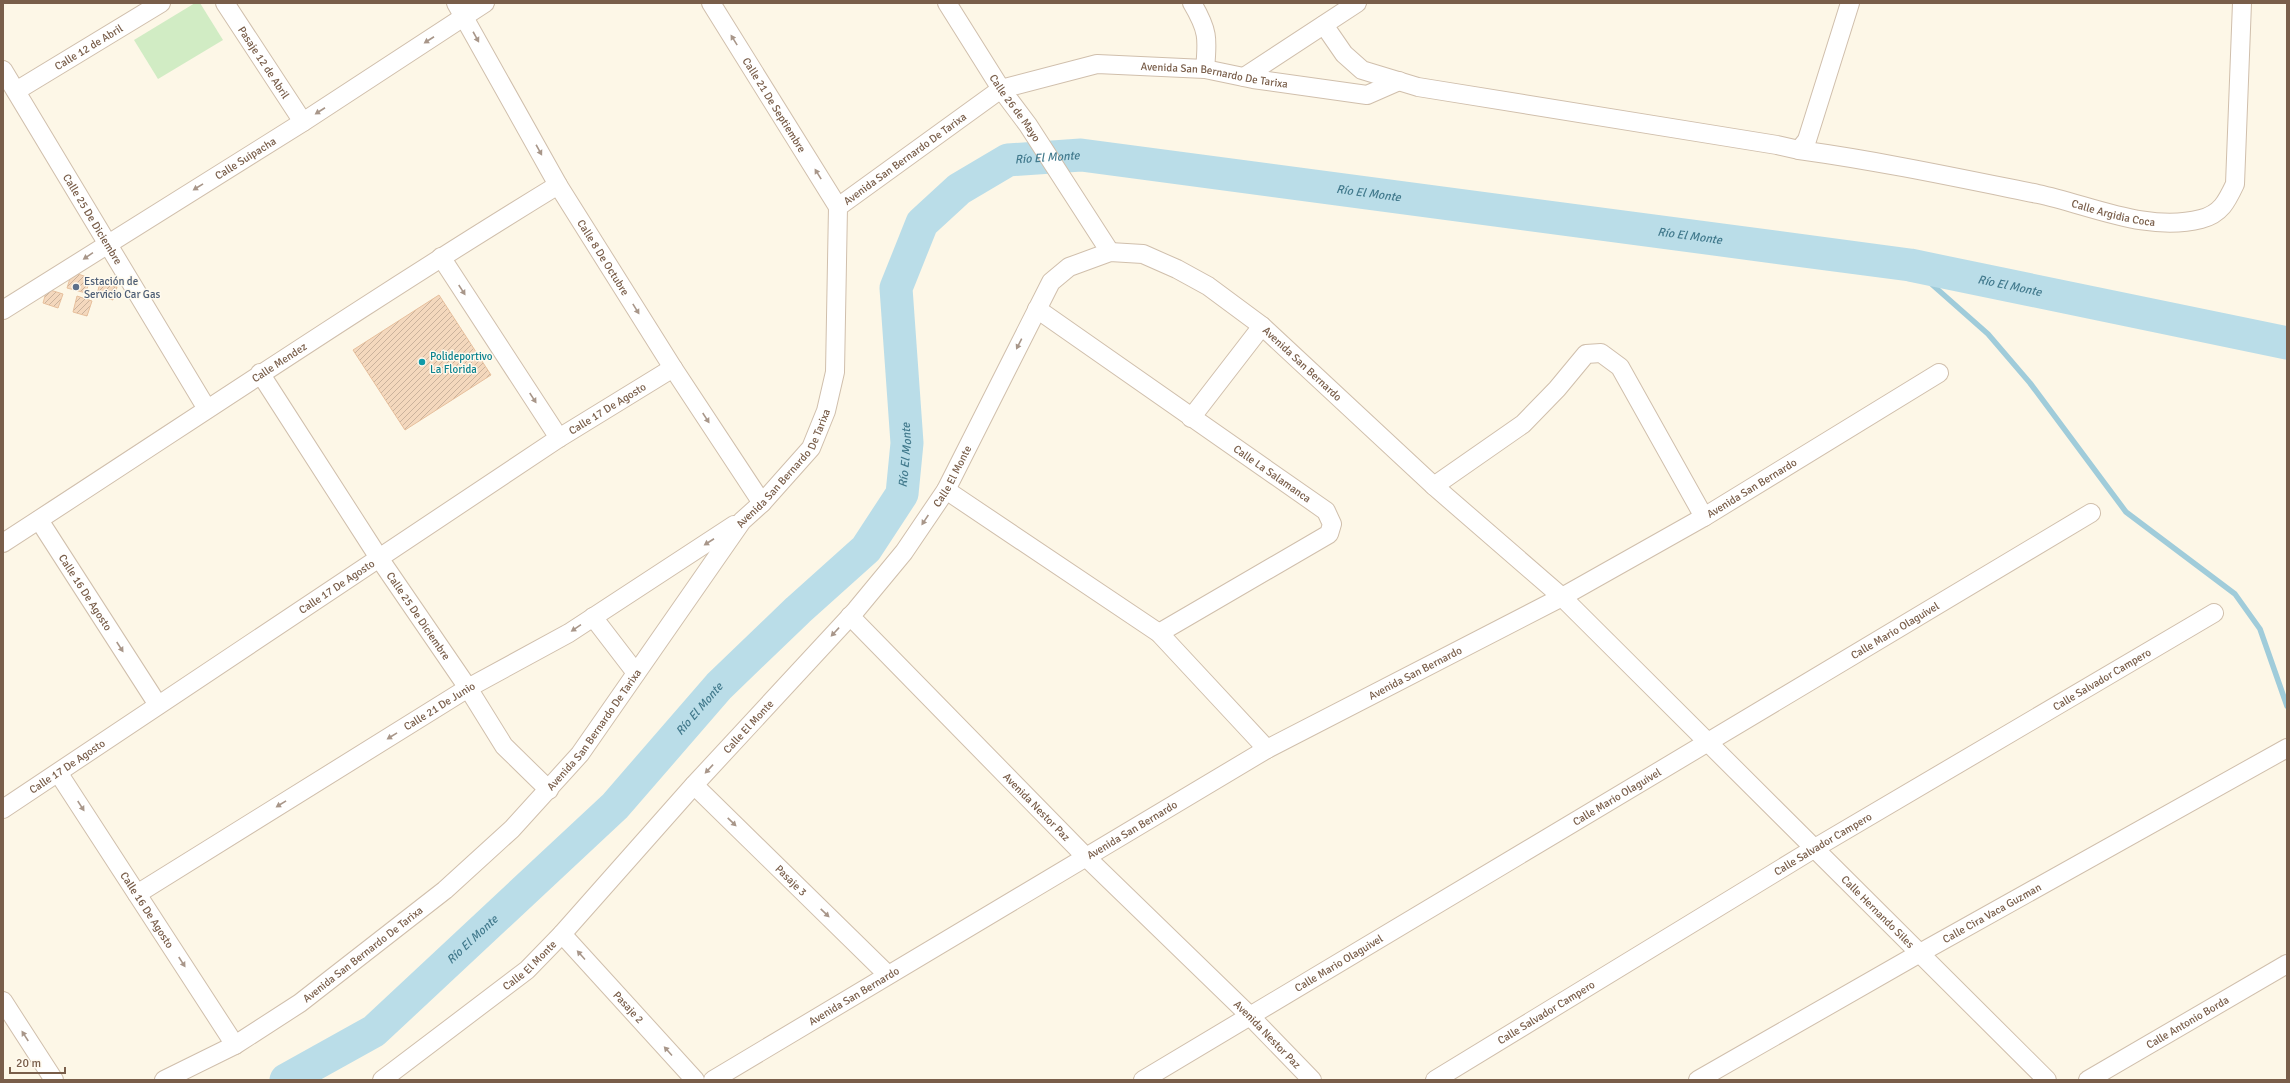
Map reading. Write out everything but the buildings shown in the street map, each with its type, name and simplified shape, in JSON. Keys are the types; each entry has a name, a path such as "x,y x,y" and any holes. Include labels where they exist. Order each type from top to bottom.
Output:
{"street":[{"name":"Calle 12 de Abril","path":"16,91 161,3"},
{"name":"Pasaje 12 de Abril","path":"225,3 302,122"},
{"name":"Calle Suipacha","path":"3,310 108,242 302,122 461,10 485,3"},
{"name":"Calle 21 De Septiembre","path":"711,3 838,207"},
{"name":"Calle 26 de Mayo","path":"947,3 1001,89 1028,125 1090,224 1110,252"},
{"path":"1192,3 1203,21 1208,40 1205,69"},
{"path":"1244,77 1357,3"},
{"path":"1799,150 1807,140 1850,3"},
{"name":"Calle Argidia Coca","path":"1324,25 1344,54 1362,70 1418,87 1777,144 1799,150 1847,156 2040,194 2138,219 2175,223 2202,219 2225,205 2234,184 2242,3"},
{"name":"Calle 8 De Octubre","path":"461,10 558,185 673,368 762,504"},
{"name":"Avenida San Bernardo De Tarixa","path":"164,1080 235,1045 300,1002 346,968 444,890 512,829 549,790 580,754 742,521 762,504 811,448 826,411 835,372 838,207 1001,89 1097,64 1205,69 1244,77 1368,95 1398,82"},
{"name":"Calle 25 De Diciembre","path":"3,70 108,242 207,409"},
{"name":"Calle Mendez","path":"3,543 260,373 441,257 558,185"},
{"name":"Avenida San Bernardo","path":"1037,309 1051,282 1069,267 1110,252 1143,254 1177,269 1208,286 1262,326 1434,486 1562,597 1708,742"},
{"path":"441,257 559,438"},
{"name":"Calle La Salamanca","path":"1037,309 1326,511 1332,524 1329,534 1159,633"},
{"name":"Calle El Monte","path":"382,1080 527,970 562,934 694,785 850,616 904,552 946,490 1037,309"},
{"path":"1191,418 1262,326"},
{"path":"1434,486 1523,424 1557,389 1586,354 1601,353 1620,367 1704,518"},
{"name":"Calle 17 De Agosto","path":"3,810 59,774 158,705 559,438 673,368"},
{"name":"Calle 25 De Diciembre","path":"260,373 379,558 468,688 504,746 549,790"},
{"name":"Avenida San Bernardo","path":"713,1080 1267,749 1562,597 1704,518 1939,373"},
{"path":"946,490 1159,633 1267,749"},
{"name":"Calle Mario Olaguivel","path":"1143,1080 1249,1015 2092,513"},
{"name":"Calle 16 De Agosto","path":"39,520 158,705"},
{"name":"Calle 21 De Junio","path":"137,894 468,688 569,633 742,521"},
{"name":"Calle Salvador Campero","path":"1435,1080 1815,848 2214,613"},
{"name":"Avenida Nestor Paz","path":"850,616 1086,857 1249,1015 1312,1080"},
{"path":"593,617 636,673"},
{"name":"Calle Hernando Siles","path":"1708,742 2047,1080"},
{"name":"Calle Cira Vaca Guzman","path":"1698,1080 1920,953 2287,748"},
{"name":"Calle 16 De Agosto","path":"59,774 235,1045"},
{"name":"Pasaje 3","path":"694,785 888,975"},
{"name":"Pasaje 2","path":"562,934 695,1080"},
{"name":"Calle Antonio Borda","path":"2088,1080 2287,964"},
{"path":"3,1001 54,1080"}],"green space":[{"path":"195,3 200,3 223,40 158,79 134,40"}],"waterway":[{"name":"Río El Monte","path":"286,1080 374,1031 615,806 719,686 798,610 866,549 902,494 907,443 896,288 922,223 959,189 1008,160 1081,155 1910,265 2287,343"},
{"path":"1910,265 1988,334 2030,383 2126,512 2235,594 2260,629 2287,706"}],"place":[{"name":"Estación de Servicio Car Gas","path":"76,287"},
{"name":"Polideportivo La Florida","path":"422,362"}]}
